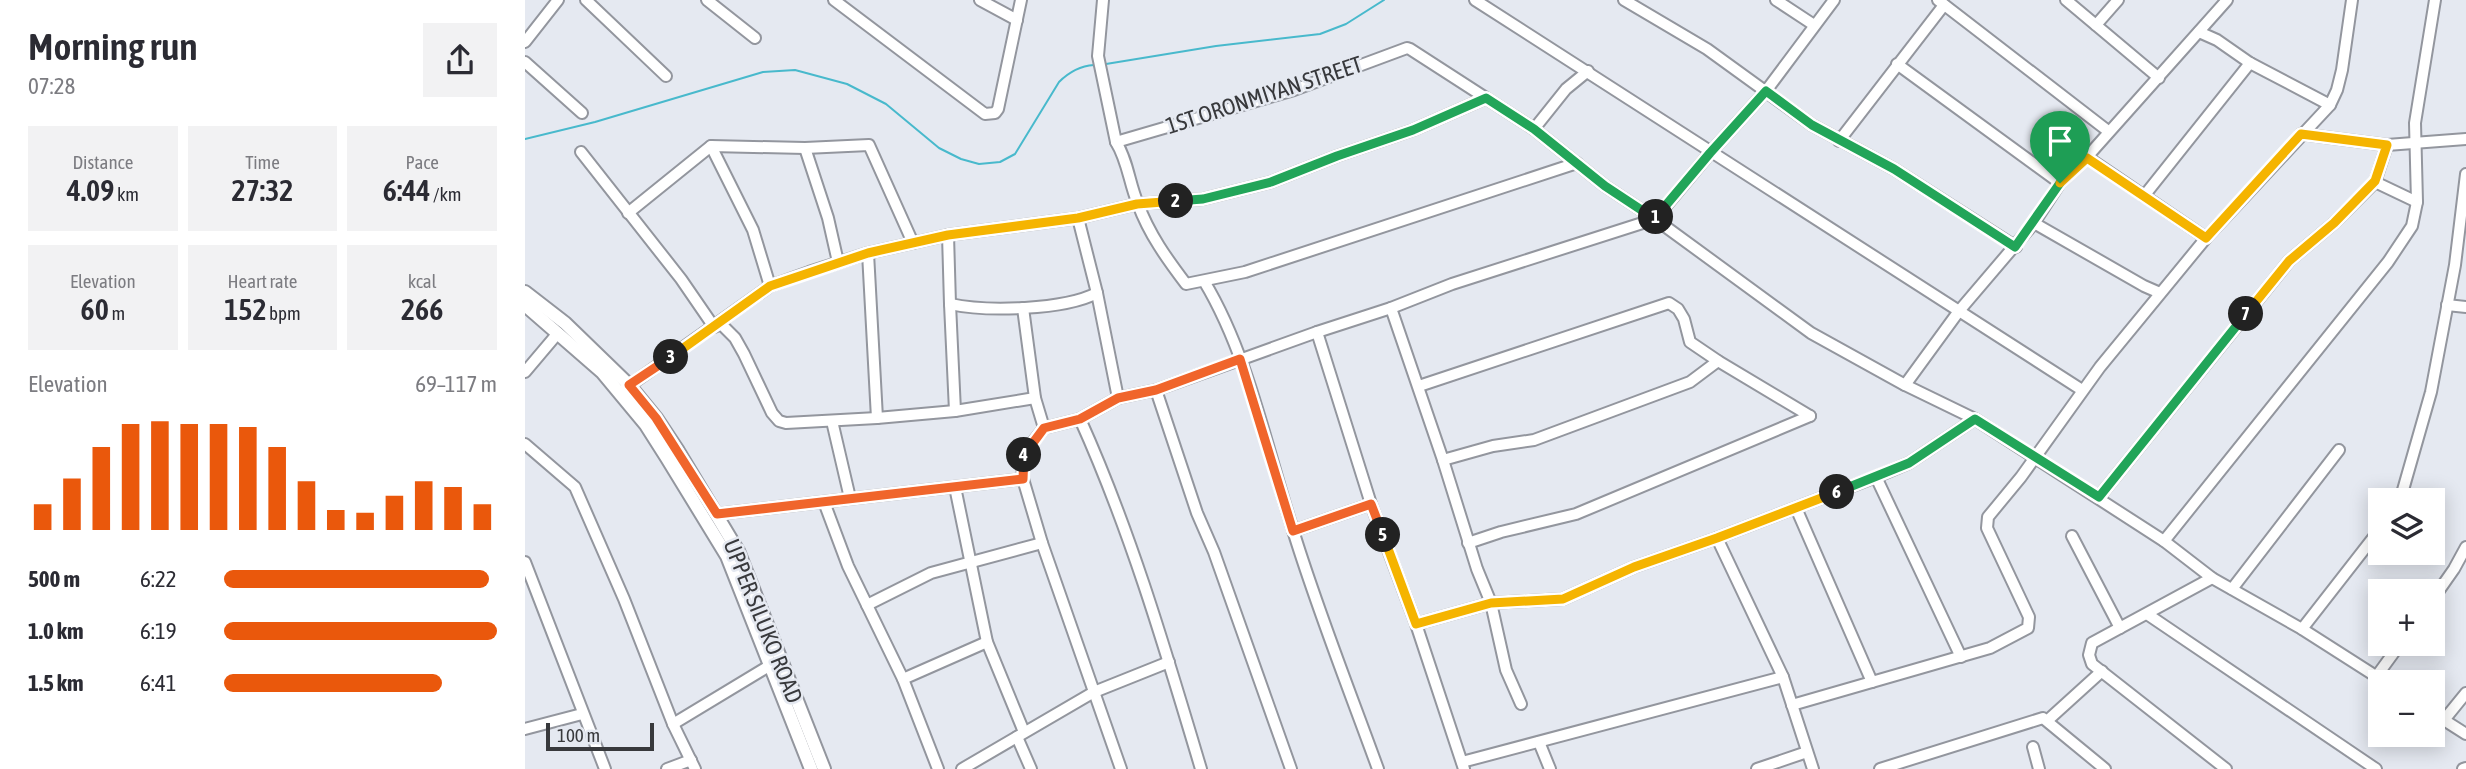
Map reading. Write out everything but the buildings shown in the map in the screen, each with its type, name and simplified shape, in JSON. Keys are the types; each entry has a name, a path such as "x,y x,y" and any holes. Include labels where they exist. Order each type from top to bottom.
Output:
{"main road":[{"name":"UPPER SILUKO ROAD","path":"525,292 565,323 624,389 727,556 811,769"},
{"name":"UPPER SILUKO ROAD","path":"525,305 656,418 738,551 824,769"}],"street":[{"path":"525,42 558,0"},
{"path":"586,0 666,76"},
{"path":"707,0 755,38"},
{"path":"834,0 985,114 995,113 998,109 1021,0"},
{"path":"980,0 1017,20"},
{"path":"1103,0 1098,55 1116,142 1123,154 1137,204 1161,252 1187,284 1245,272 1577,163"},
{"path":"1475,0 2082,390"},
{"path":"1624,0 1707,49 1812,125 1894,169 2015,247"},
{"path":"1646,12 1654,0"},
{"path":"1776,0 1814,25"},
{"path":"1121,769 1042,543 1023,479 1022,460 1044,428 1080,419 1118,398 1156,390 1317,332 1391,309 1452,284 1655,219 1766,91 1834,0"},
{"path":"2066,0 2159,78"},
{"path":"2097,25 2118,0"},
{"path":"1905,385 1959,311 2034,223 2060,183 2087,158 2108,131 2159,78 2227,0"},
{"path":"1792,705 1990,648 2028,628 2029,617 1986,523 2082,390 2160,293 2206,238 2330,105 2342,70 2352,0"},
{"path":"2164,541 2388,262 2412,226 2417,202 2417,157 2414,142 2435,0"},
{"path":"1839,141 1941,2 2108,131"},
{"path":"2199,32 2330,105"},
{"name":"1ST ORONMIYAN STREET","path":"1116,142 1294,90 1403,49 1410,49 1486,98"},
{"path":"525,62 582,113"},
{"path":"2144,196 2250,62"},
{"path":"1897,64 2060,183"},
{"path":"1534,129 1566,89 1588,71"},
{"path":"624,389 770,286 838,262 948,235 1078,218 1137,204 1203,199 1271,182 1413,130 1486,98 1534,129 1605,186 1655,219 1811,333 1905,385 1975,419 2099,497 2164,541 2212,578 2302,629 2368,672"},
{"path":"2301,134 2387,145 2466,139"},
{"path":"628,213 711,146 805,148 869,145 913,243"},
{"path":"2099,497 2289,261 2334,223 2375,181 2387,145"},
{"path":"711,146 753,230 770,286"},
{"path":"805,148 828,218 838,262"},
{"path":"581,152 681,279 714,327"},
{"path":"2087,158 2206,238"},
{"path":"2404,488 2431,392 2463,215 2466,174"},
{"path":"2375,181 2417,202"},
{"path":"1078,218 1097,293 1118,398"},
{"path":"2034,223 2160,293"},
{"path":"948,235 955,411"},
{"path":"868,253 877,418"},
{"path":"1204,281 1220,308 1240,359 1293,531 1378,769"},
{"path":"950,304 971,308 1023,308 1084,299 1097,293"},
{"path":"1419,386 1669,303 1678,309 1684,319 1690,342 1718,362 1809,416 1576,514 1468,543"},
{"path":"2447,305 2466,307"},
{"path":"1023,308 1035,398 1044,428"},
{"path":"1391,309 1419,386 1468,543 1491,603 1503,661 1521,704"},
{"path":"714,327 720,324 735,338 776,418 786,423 955,411 1035,398"},
{"path":"525,372 558,332"},
{"path":"1317,332 1371,504 1416,624 1463,766 1539,742 1783,677"},
{"path":"1443,460 1493,446 1534,440 1690,382 1718,362"},
{"path":"1156,390 1197,513 1214,552 1291,769"},
{"path":"1080,419 1123,530 1169,662 1201,769"},
{"path":"1416,624 1491,603 1563,599 1634,567 1717,538 1909,463 1975,419"},
{"path":"832,421 850,498"},
{"path":"525,443 575,487 624,599 673,724 693,764 667,769"},
{"path":"2232,589 2339,450"},
{"path":"1876,477 1961,657"},
{"path":"717,514 1023,479"},
{"path":"955,487 987,642 1031,769"},
{"path":"824,502 848,566 903,679 937,769"},
{"path":"1293,531 1371,504"},
{"path":"1796,508 1873,682"},
{"path":"2072,536 2120,628"},
{"path":"1717,538 1783,677 1813,769"},
{"path":"867,605 931,573 1042,543"},
{"path":"2302,629 2368,544"},
{"path":"2445,582 2466,547"},
{"path":"525,562 605,769"},
{"path":"2212,578 2092,643 2089,655 2092,664 2226,769"},
{"path":"2147,614 2376,769"},
{"path":"903,679 987,642"},
{"path":"962,769 1094,692 1169,662"},
{"path":"673,724 769,666"},
{"path":"2048,720 2102,671"},
{"path":"2445,719 2466,693"},
{"path":"525,729 582,714"},
{"path":"1880,769 2043,718 2105,769"},
{"path":"2445,721 2466,734"},
{"path":"1539,742 1550,769"},
{"path":"2033,747 2039,769"},
{"path":"1757,769 1808,752"}],"waterway":[{"path":"1106,64 1216,46 1320,34 1346,24 1384,0"},
{"path":"525,139 595,122 763,72 795,70 847,84 886,104 939,148 961,159 979,164 1000,162 1015,154 1059,82 1075,70 1094,65"}],"route":[{"path":"1766,91 1812,125 1894,169 2015,247 2060,183 2087,158 2206,238 2301,134 2387,145 2375,181 2334,223 2289,261 2099,497 1975,419 1909,463 1717,538 1634,567 1563,599 1491,603 1416,624 1371,504 1293,531 1240,359 1156,390 1118,398 1080,419 1044,428 1022,460 1023,479 717,514 656,418 629,385 770,286 809,272 868,253 948,235 1078,218 1137,204 1203,199 1271,182 1413,130 1486,98 1534,129 1605,186 1655,219 1766,91"}]}
